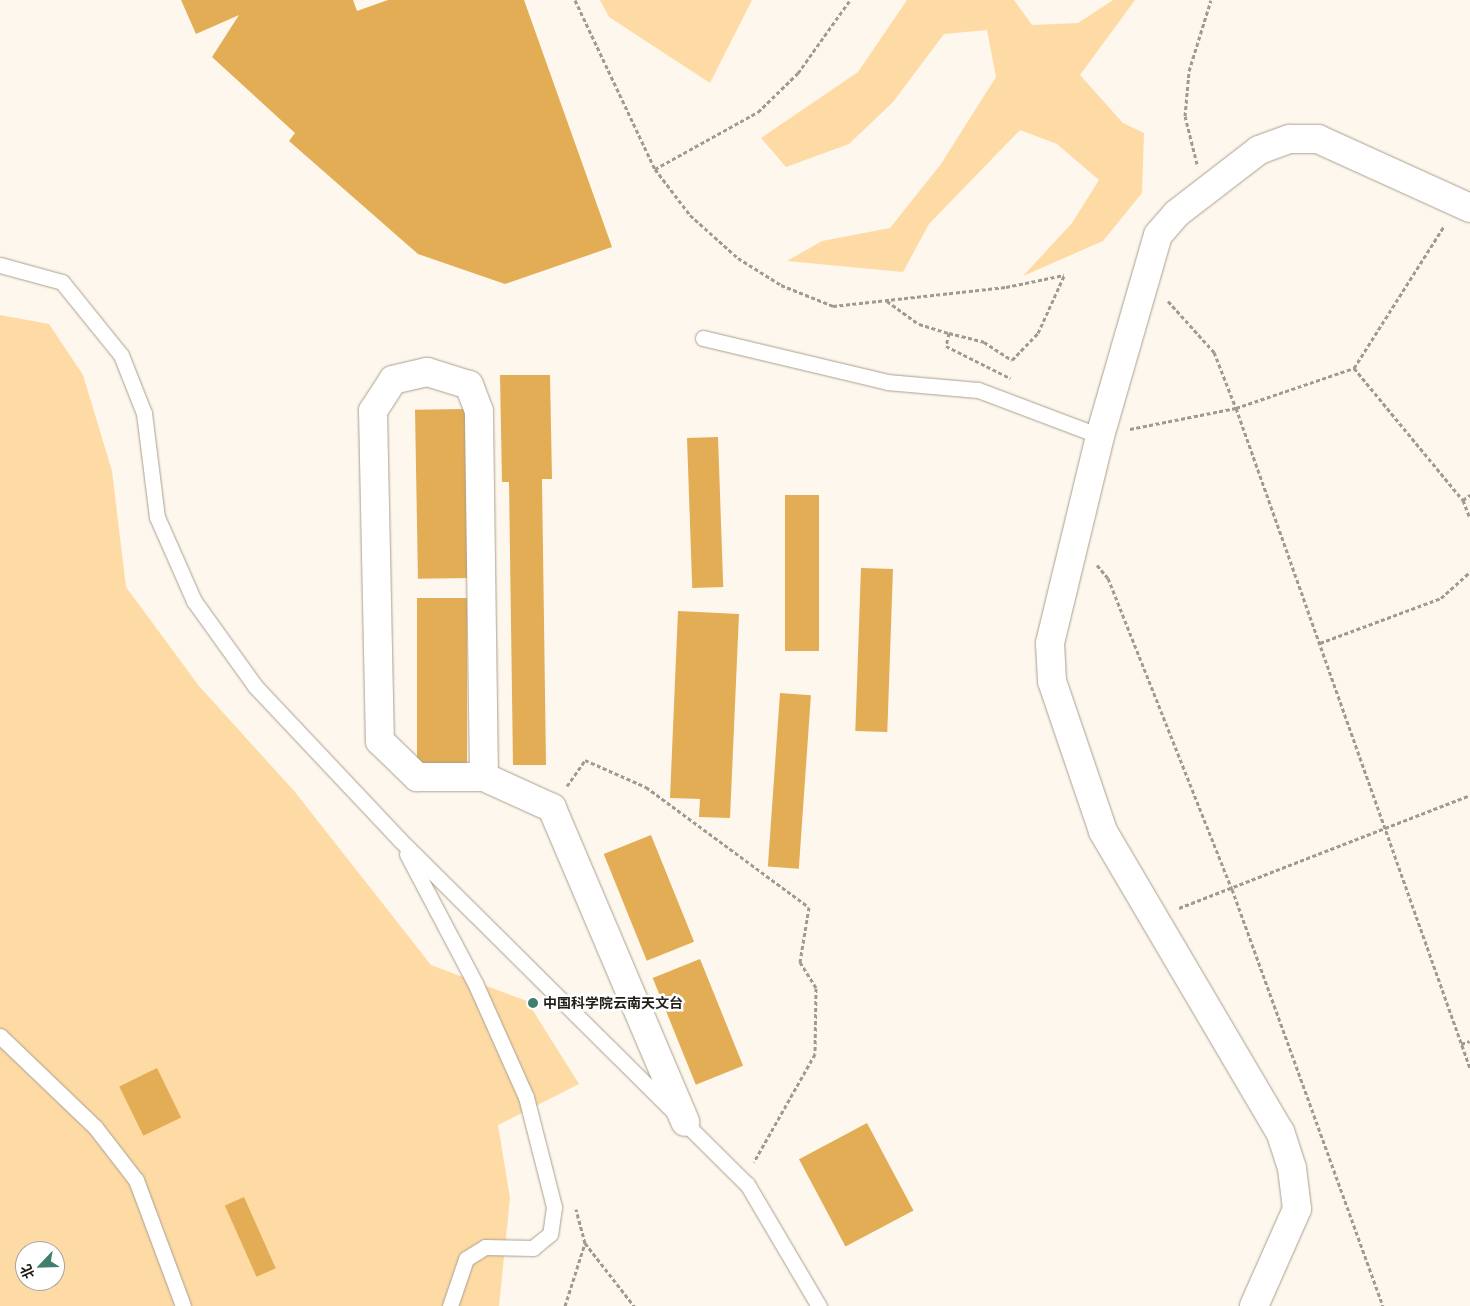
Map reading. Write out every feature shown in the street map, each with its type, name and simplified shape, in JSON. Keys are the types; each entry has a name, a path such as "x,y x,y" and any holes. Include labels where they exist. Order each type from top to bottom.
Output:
{"street":[{"path":"1254,1306 1297,1209 1292,1168 1280,1132 1103,831 1052,681 1050,643 1078,542 1100,436 1158,235 1207,187 1259,150 1290,139 1318,139 1464,205"},
{"path":"484,777 479,411 469,384 427,372 393,380 373,411 380,741 418,777 484,777 552,808 685,1122"}],"lane":[{"path":"0,265 62,282 121,355 144,413 157,517 194,601 255,686 399,839 747,1184 819,1306"},
{"path":"702,338 887,382 978,390 1100,436"},
{"path":"399,839 475,983 526,1097 554,1208 550,1234 533,1248 486,1247 466,1259 450,1306"},
{"path":"0,1036 95,1127 136,1180 183,1306"}],"path":[{"path":"575,0 655,168 690,215 738,258 781,285 833,306 1064,275 1038,333 1012,360 984,342 912,321 886,300"},
{"path":"655,168 758,112 798,73 850,0"},
{"path":"1207,187 1185,116 1188,71 1211,0"},
{"path":"1100,436 1236,408 1354,368 1464,205"},
{"path":"1145,284 1181,310 1214,352 1236,408 1470,1068"},
{"path":"948,333 946,346 1008,376 1027,409"},
{"path":"1354,368 1463,500 1470,518"},
{"path":"1463,500 1470,495"},
{"path":"1078,542 1108,578 1232,889 1383,1306"},
{"path":"1320,643 1441,598 1470,572"},
{"path":"552,808 585,760 646,787 809,907 800,962 816,988 815,1054 760,1146 747,1184"},
{"path":"1152,917 1232,889 1470,795"},
{"path":"1462,1044 1470,1041"},
{"path":"585,1243 634,1306"}],"shaded area":[{"path":"600,0 752,0 710,83 609,17"},
{"path":"907,0 1014,0 1032,25 1078,23 1113,0 1135,0 1080,75 1123,123 1144,133 1142,193 1103,241 1023,276 1072,223 1099,180 1057,144 1020,130 929,224 903,272 787,261 822,241 890,228 941,164 996,77 987,30 944,34 893,102 849,144 786,167 761,138 858,72"},
{"path":"0,315 49,324 83,375 112,471 126,587 199,686 295,792 431,965 527,1001 579,1084 498,1125 510,1198 499,1306 0,1306"}],"building":[{"path":"181,0 353,0 357,11 388,0 524,0 612,247 505,284 418,254 289,141 295,133 212,57 239,15 196,34"},
{"path":"500,375 550,375 552,479 542,479 546,765 513,765 509,482 502,482"},
{"path":"465,409 468,578 418,579 415,410"},
{"path":"718,437 723,587 692,588 687,438"},
{"path":"785,495 819,495 819,651 785,651"},
{"path":"861,568 893,569 887,732 855,731"},
{"path":"417,598 467,598 467,767 417,767"},
{"path":"678,611 739,614 730,818 699,817 700,799 670,798"},
{"path":"780,693 811,695 799,869 768,867"},
{"path":"651,835 694,942 647,961 604,854"},
{"path":"700,959 743,1066 696,1085 653,978"},
{"path":"157,1068 181,1117 143,1136 119,1086"},
{"path":"867,1123 913,1210 845,1247 799,1159"},
{"path":"244,1197 276,1268 257,1277 225,1206"}],"place":[{"name":"中国科学院云南天文台","path":"533,1003"}]}
